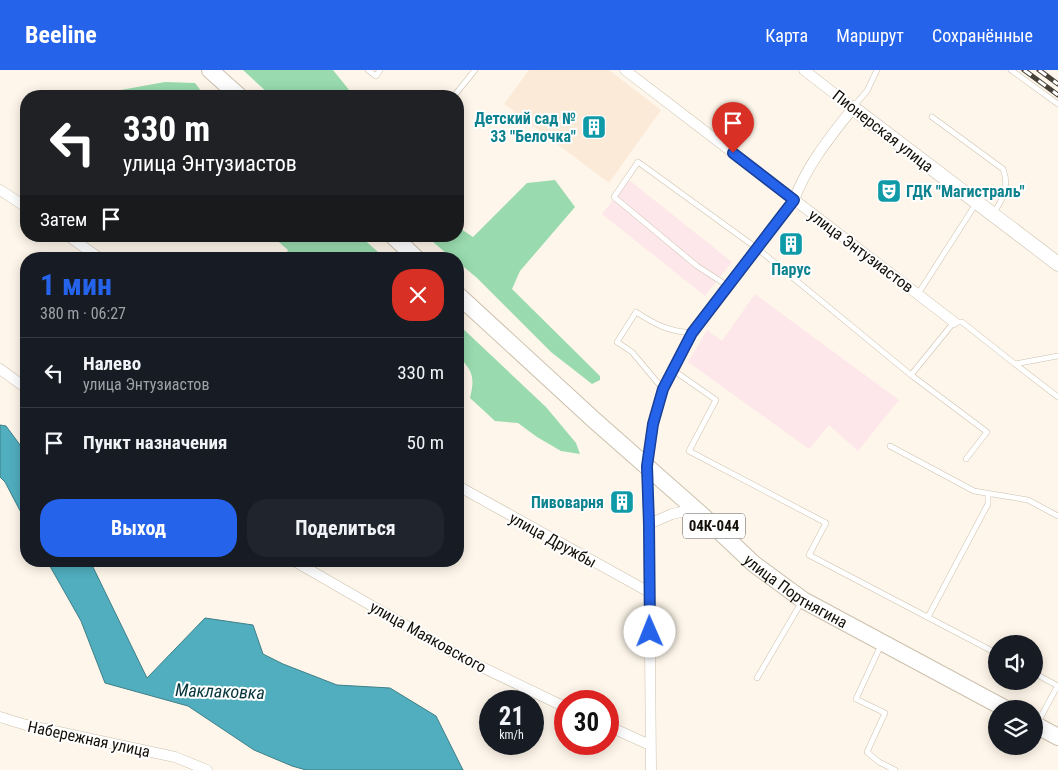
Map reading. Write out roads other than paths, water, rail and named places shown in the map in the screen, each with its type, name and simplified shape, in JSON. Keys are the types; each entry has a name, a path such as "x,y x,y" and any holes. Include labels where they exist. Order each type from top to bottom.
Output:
{"main road":[{"path":"210,70 232,90"},
{"path":"399,242 410,252"},
{"name":"улица Портнягина","path":"464,301 754,564 803,600 989,700"},
{"path":"1043,729 1058,737"}],"street":[{"name":"улица Энтузиастов","path":"625,70 954,322"},
{"name":"Пионерская улица","path":"804,70 1058,264"},
{"path":"650,770 647,466 653,424 663,389 692,333 794,200 801,182 819,150 853,108"},
{"path":"0,190 20,203"},
{"path":"76,242 90,252"},
{"path":"0,369 20,384"},
{"name":"улица Дружбы","path":"464,489 649,592"},
{"path":"649,524 672,514 695,509"},
{"name":"улица Маяковского","path":"304,567 459,656 554,702"},
{"name":"Набережная улица","path":"0,717 26,726 175,757 207,770"},
{"path":"619,731 650,745"}],"lane":[{"path":"368,70 376,76 380,70"},
{"path":"459,90 475,70"},
{"path":"853,108 867,91 877,70"},
{"path":"1011,70 1058,104"},
{"path":"932,117 1003,169 1007,183 1006,190 993,215"},
{"path":"728,286 696,266 614,197 638,162 758,249 911,375 988,432 966,459"},
{"path":"918,295 976,202"},
{"path":"663,389 632,352 617,342 636,312 660,327 674,332 692,333"},
{"path":"911,375 954,322 962,322 1058,397"},
{"path":"1015,364 1058,356"},
{"path":"673,370 716,400 689,452 826,523 809,555 988,649"},
{"path":"890,446 974,490 1028,500 1058,516"},
{"path":"928,617 988,504 988,493"},
{"path":"757,678 803,600"},
{"path":"882,643 856,699 885,713 867,752 879,762 894,770"},
{"path":"1043,678 1058,685 1043,710"}],"water":[{"path":"0,425 6,426 20,445 20,511 5,482 0,477"},
{"name":"Маклаковка","path":"50,567 93,567 147,678 205,618 253,625 263,654 283,664 337,685 390,688 436,716 463,770 306,770 292,766 254,750 188,706 105,683 81,621"}],"railway":[{"path":"1024,70 1058,95"},
{"path":"1039,70 1058,84"}],"place":[{"name":"Детский сад № 33 \"Белочка\"","path":"594,127"},
{"name":"ГДК \"Магистраль\"","path":"889,191"},
{"name":"Парус","path":"791,244"},
{"name":"Пивоварня","path":"622,502"}]}
